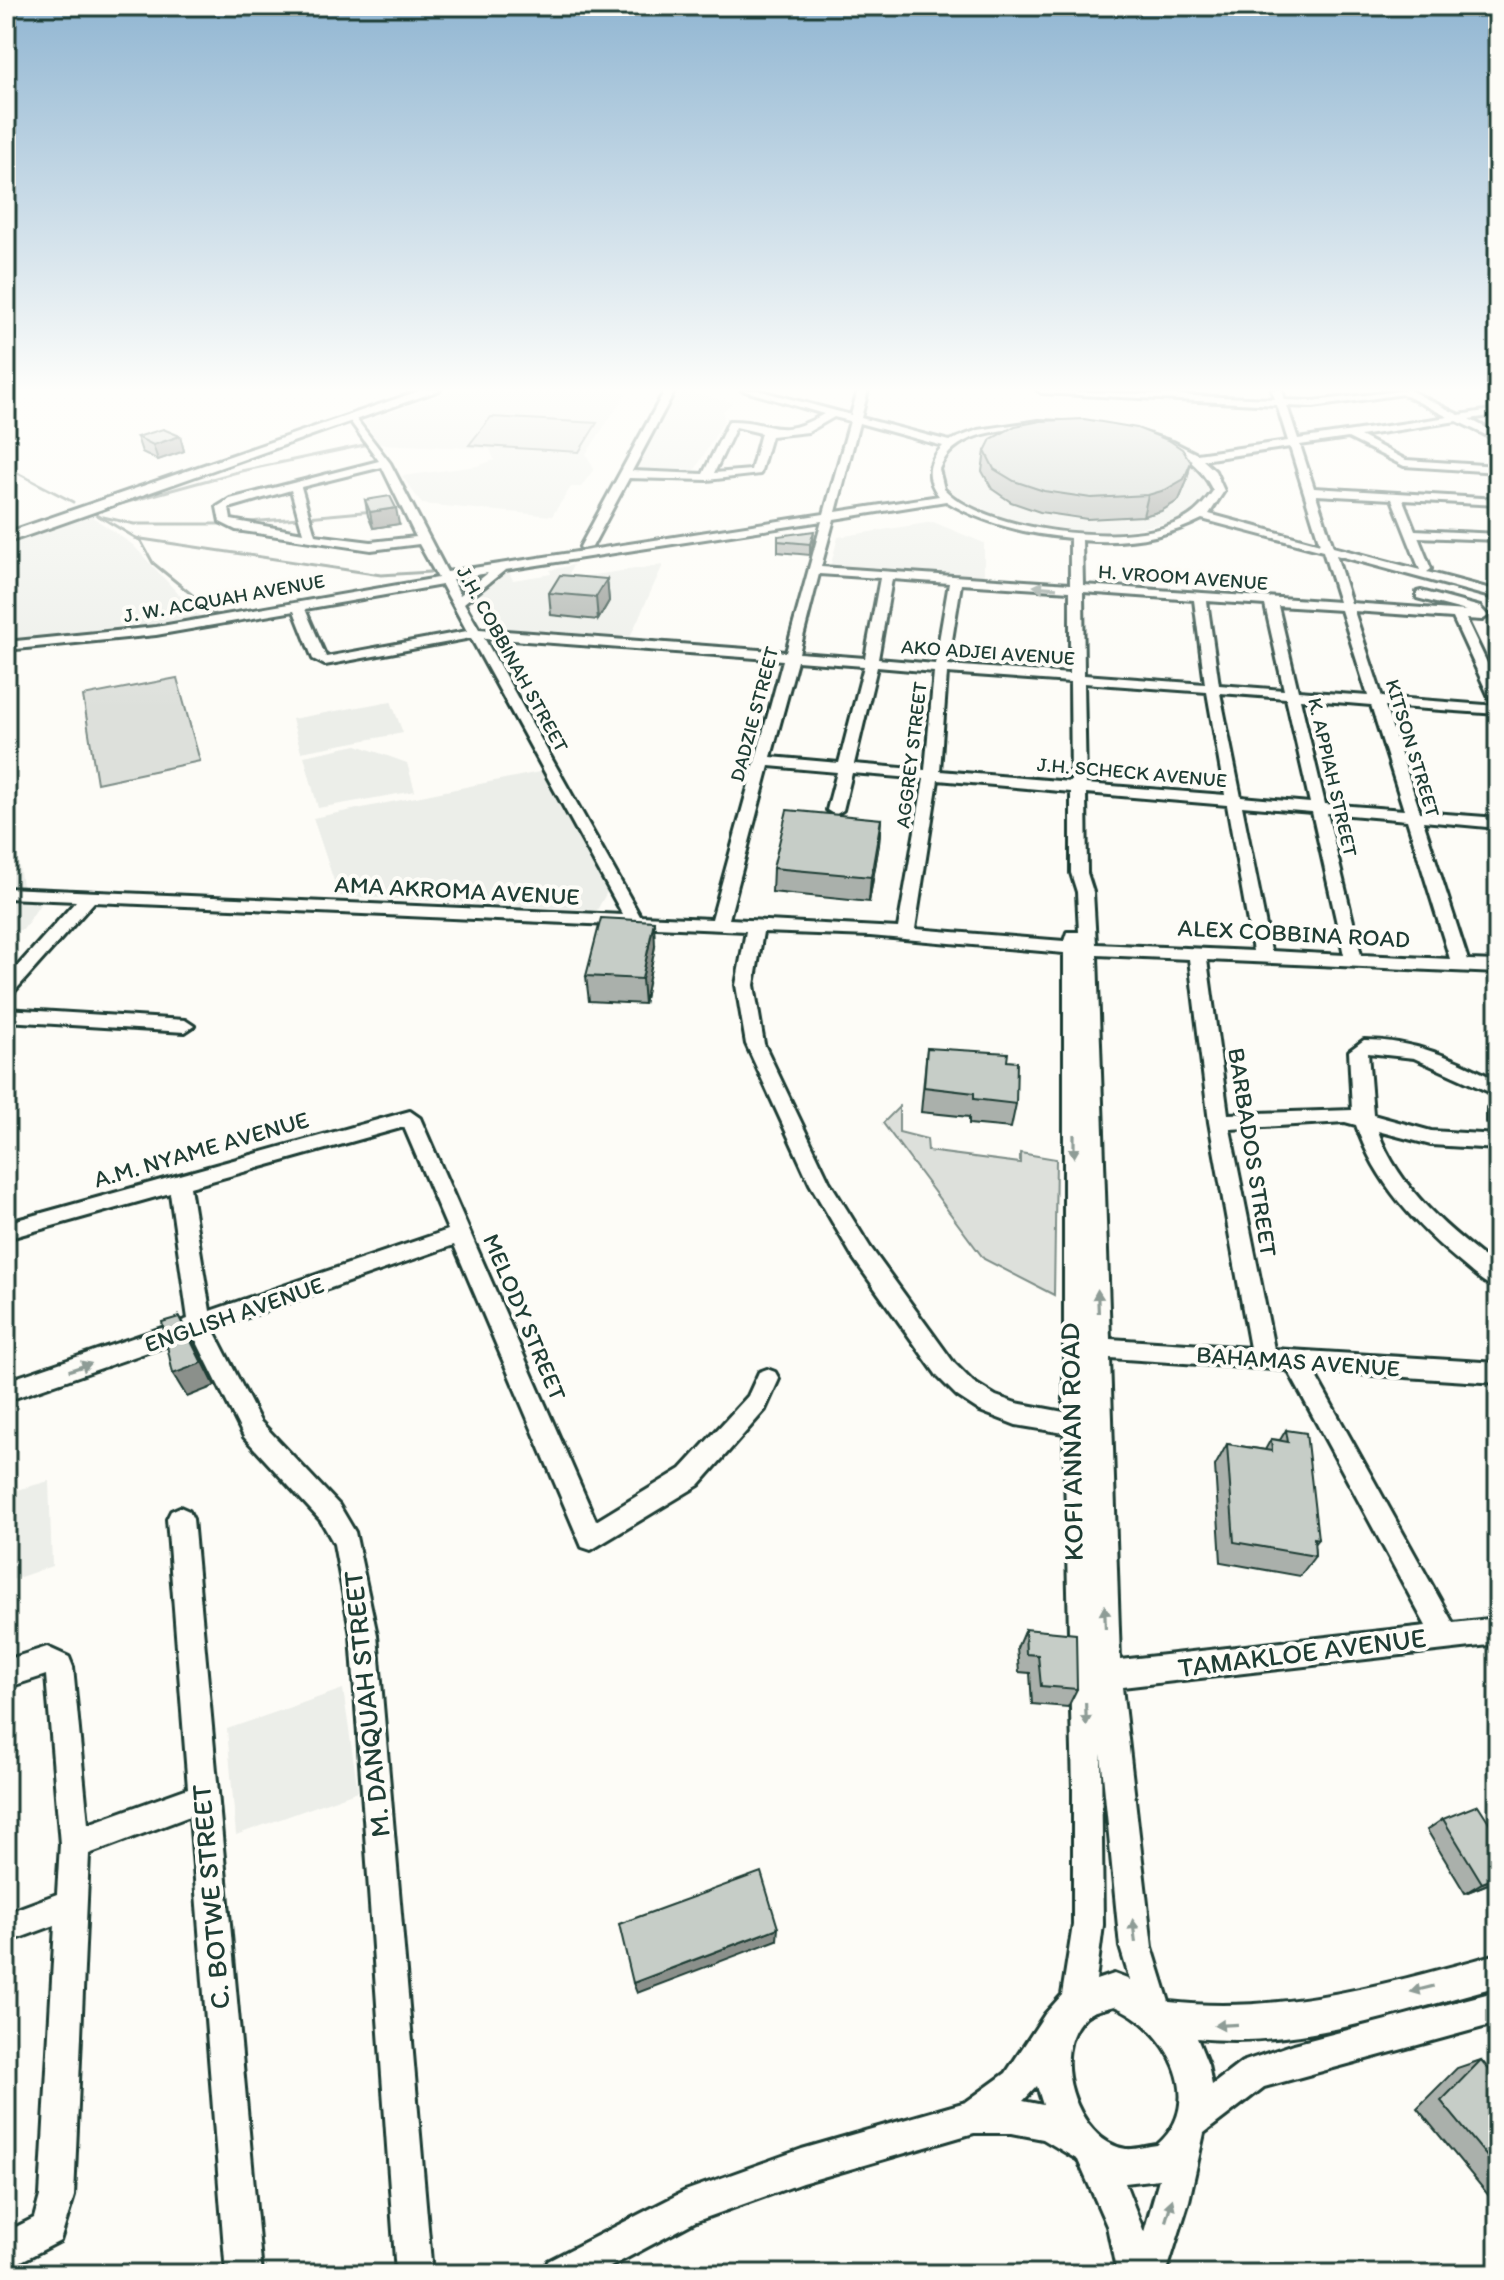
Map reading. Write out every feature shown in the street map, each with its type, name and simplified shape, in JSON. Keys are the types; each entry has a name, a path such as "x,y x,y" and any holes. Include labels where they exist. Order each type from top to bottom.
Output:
{"main road":[{"path":"6,531 106,496"},
{"path":"6,538 126,496"}],"street":[{"path":"254,496 223,507 226,522 236,527 371,546 423,540"},
{"path":"298,496 310,538"},
{"name":"J.H. COBBINAH STREET","path":"401,496 635,922"},
{"path":"586,547 612,496"},
{"name":"DADZIE STREET","path":"719,924 835,496"},
{"path":"444,575 586,547 832,507 940,496"},
{"path":"444,575 832,507 940,496"},
{"path":"945,496 983,517 1013,526 1076,537 1155,532 1205,512 1215,496"},
{"name":"KITSON STREET","path":"1312,496 1461,965"},
{"path":"1396,496 1425,569"},
{"path":"1403,496 1498,502"},
{"path":"1205,512 1498,592"},
{"path":"1412,533 1498,537"},
{"name":"KOFI ANNAN ROAD","path":"1076,537 1079,873 1085,892 1080,945 1076,1425 1088,1789 1088,1925 1077,1999"},
{"path":"1328,546 1425,569 1498,592"},
{"path":"458,602 506,566"},
{"name":"H. VROOM AVENUE","path":"814,570 1458,615"},
{"name":"J. W. ACQUAH AVENUE","path":"6,646 156,631 298,606 444,575"},
{"path":"835,810 871,663 886,576"},
{"name":"AGGREY STREET","path":"906,933 932,774 941,669 955,581"},
{"path":"1421,595 1476,610 1482,616 1458,615 1498,701"},
{"path":"1200,598 1213,690 1263,956"},
{"name":"K. APPIAH STREET","path":"1271,603 1295,695 1354,961"},
{"name":"AKO ADJEI AVENUE","path":"298,606 320,659 325,661 475,633 1498,710"},
{"name":"J.H. SCHECK AVENUE","path":"762,761 1498,823"},
{"name":"AMA AKROMA AVENUE","path":"6,893 906,933 1080,945"},
{"path":"6,990 89,897"},
{"path":"755,926 745,985 755,1044 820,1184 862,1253 946,1370 965,1389 988,1404 1016,1414 1076,1425"},
{"name":"KOFI ANNAN ROAD","path":"1080,945 1099,1348 1107,1675 1136,1947 1160,2012"},
{"name":"ALEX COBBINA ROAD","path":"1080,945 1498,967"},
{"name":"BARBADOS STREET","path":"1197,952 1219,1122 1264,1359"},
{"path":"6,1015 185,1026"},
{"path":"1498,1089 1421,1052 1383,1045 1364,1046 1358,1051 1364,1119 1381,1157 1414,1206 1438,1232 1498,1280"},
{"path":"1498,1108 1498,1122"},
{"path":"1219,1122 1250,1123 1308,1116 1364,1119 1458,1142 1498,1142"},
{"name":"A.M. NYAME AVENUE","path":"6,1231 410,1118"},
{"name":"MELODY STREET","path":"410,1118 591,1538 690,1477 757,1403 767,1379"},
{"name":"M. DANQUAH STREET","path":"179,1182 201,1327 252,1429 330,1513 346,1541 353,1570 364,1635 414,2274"},
{"name":"ENGLISH AVENUE","path":"6,1391 201,1327 462,1234"},
{"name":"BAHAMAS AVENUE","path":"1099,1348 1498,1373"},
{"path":"1295,1361 1446,1636"},
{"name":"C. BOTWE STREET","path":"180,1519 201,1798 244,2274"},
{"name":"TAMAKLOE AVENUE","path":"1107,1675 1498,1631"},
{"path":"6,1674 47,1661 59,1667 75,1844 53,2217 48,2229 37,2237 6,2251"},
{"path":"75,1844 201,1798"},
{"path":"6,1928 71,1904"},
{"path":"974,2116 1018,2085 1053,2035 1062,2014 1077,1999 1095,1991 1114,1990 1134,1995 1160,2012 1209,2025 1288,2022 1498,1970"},
{"path":"561,2274 685,2208 802,2166 974,2116 1012,2116 1048,2123 1116,2165 1142,2168 1165,2161 1188,2132 1254,2074 1294,2060 1498,2007"},
{"path":"1148,2274 1172,2201 1197,2094 1192,2066 1182,2040 1160,2012"},
{"path":"1053,2035 1049,2058 1051,2084 1060,2110 1087,2146 1118,2201 1133,2253 1135,2274"}],"shaded area":[{"path":"417,496 565,496 552,516 422,504"},
{"path":"959,496 1208,496 1195,513 1179,521 1108,533 1024,525 979,510"},
{"path":"87,513 133,545 201,618 52,639 6,641 6,541"},
{"path":"933,522 984,543 984,578 830,568 838,537"},
{"path":"573,565 569,574 580,577 663,565 630,637 489,627 470,596 492,576 508,571 513,580 551,574 550,570"},
{"path":"177,678 200,761 97,783 83,696"},
{"path":"391,701 403,733 301,752 292,719"},
{"path":"357,745 407,763 415,791 318,808 304,756"},
{"path":"544,771 607,892 597,910 339,896 313,818"},
{"path":"6,776 22,886 6,885"},
{"path":"6,899 42,901 23,930 6,930"},
{"path":"899,1107 899,1132 927,1139 928,1151 1020,1163 1020,1153 1056,1159 1054,1295 984,1259 883,1123"},
{"path":"15,1414 17,1490 49,1481 52,1566 6,1582 6,1417"},
{"path":"343,1689 358,1791 236,1835 227,1729"}],"building":[{"path":"390,496 396,508 370,512 365,500"},
{"path":"814,531 810,544 778,541 778,536"},
{"path":"560,575 607,579 596,597 549,593"},
{"path":"787,810 881,819 871,877 773,868"},
{"path":"601,918 654,921 642,979 586,976"},
{"path":"927,1048 1008,1053 1007,1061 1017,1062 1016,1104 974,1099 974,1093 924,1087"},
{"path":"179,1317 202,1363 173,1374 162,1322"},
{"path":"1286,1430 1306,1433 1318,1539 1314,1538 1315,1556 1234,1542 1227,1444 1272,1451 1271,1439 1288,1442"},
{"path":"1025,1629 1076,1634 1077,1689 1041,1686 1038,1655 1026,1654"},
{"path":"1478,1805 1498,1836 1498,1877 1482,1883 1443,1819"},
{"path":"761,1872 778,1928 633,1983 619,1924"},
{"path":"1481,2060 1498,2080 1498,2170 1441,2101"}],"waterway":[{"path":"62,496 73,502"},
{"path":"95,511 148,496"},
{"path":"307,517 374,511"},
{"path":"92,512 136,538"},
{"path":"103,517 134,524 221,524"},
{"path":"236,523 299,518"},
{"path":"136,538 381,575 430,572"},
{"path":"136,538 153,563 196,598"},
{"path":"193,596 218,617"}]}
